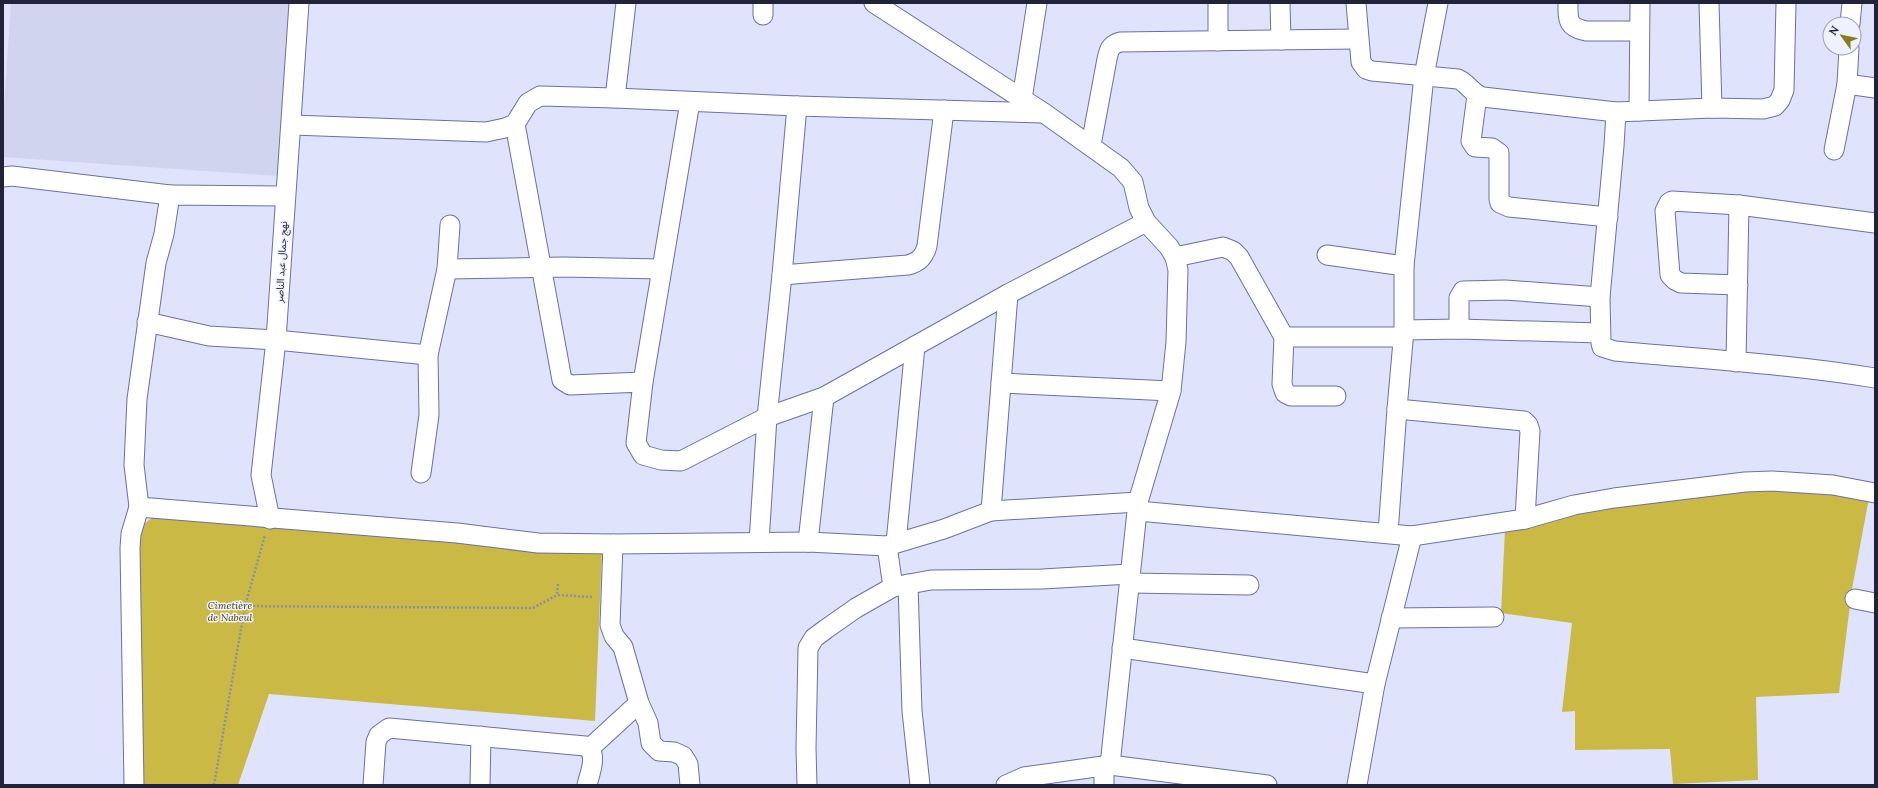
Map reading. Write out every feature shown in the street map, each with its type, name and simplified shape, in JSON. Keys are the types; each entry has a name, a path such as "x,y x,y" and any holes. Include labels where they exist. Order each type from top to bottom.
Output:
{"street":[{"name":"نهج جمال عبد الناصر","path":"270,519 261,475 276,340 285,196 292,125 299,3"},
{"path":"614,98 626,3"},
{"path":"874,3 1044,113 1091,145 1128,174 1133,182 1139,208 1146,222 1169,247 1175,257 1178,270 1176,342 1171,391 1138,507 1122,648 1104,785"},
{"path":"1022,99 1037,3"},
{"path":"1218,3 1218,41"},
{"path":"1280,3 1281,40"},
{"path":"1356,3 1361,62 1366,69 1372,71 1458,79 1465,82 1476,95 1616,112 1712,108 1764,109 1775,106 1780,100 1784,90 1786,3"},
{"path":"1388,533 1404,333 1404,266 1424,76 1438,3"},
{"path":"1568,3 1568,20 1572,26 1578,29 1586,31 1639,31"},
{"path":"1639,111 1640,3"},
{"path":"1709,3 1712,108"},
{"path":"1851,16 1852,3"},
{"path":"1091,145 1107,59 1110,47 1114,44 1358,39"},
{"path":"1834,150 1847,84 1849,56"},
{"path":"1847,84 1875,88"},
{"path":"1476,95 1471,142 1475,147 1492,148 1499,153 1500,203 1509,207 1608,217"},
{"path":"292,125 486,132 516,124 528,103 540,96 797,106 1044,113"},
{"path":"690,102 643,382 636,443 643,455 649,457 661,460 681,461 767,416 824,397 1008,294 1146,222"},
{"path":"759,542 767,416 782,275 797,106"},
{"path":"782,275 908,265 920,260 925,254 927,246 944,110"},
{"path":"1616,112 1600,297 1600,333 1602,348 1607,350 1843,373 1875,378"},
{"path":"516,124 543,267 562,380 570,385 643,382"},
{"path":"3,177 12,176 170,195 285,196"},
{"path":"134,785 130,548 131,534 139,507 134,465 136,413 156,263 164,234 170,195"},
{"path":"1738,285 1681,283 1670,275 1665,211 1666,206 1672,201 1739,205 1875,223"},
{"path":"1736,362 1739,205"},
{"path":"421,473 429,415 428,355 447,269 450,225"},
{"path":"1175,257 1222,247 1233,251 1239,257 1284,336 1282,384 1285,393 1291,396 1336,396"},
{"path":"1327,255 1404,266"},
{"path":"447,269 543,267 661,269"},
{"path":"1459,329 1459,298 1463,291 1505,290 1600,297"},
{"path":"991,510 1008,294"},
{"path":"147,322 209,336 276,340 428,355"},
{"path":"1284,336 1404,333 1459,329 1600,333"},
{"path":"915,346 891,545 901,586 920,785"},
{"path":"1001,383 1171,391"},
{"path":"808,542 824,397"},
{"path":"1397,409 1524,421 1528,425 1525,519"},
{"path":"139,507 270,519 456,533 538,543 613,544 808,542 891,545 944,530 991,510 1138,507 1412,536 1525,519 1574,505 1614,498 1745,482 1772,481 1833,485 1875,493"},
{"path":"1357,785 1375,684 1412,536"},
{"path":"613,544 610,625 614,636 622,647 639,703 648,723 651,743 659,751 674,752 683,756 688,764 690,785"},
{"path":"807,785 807,655 810,643 826,629 856,608 901,586 931,580 1130,578 1249,585"},
{"path":"1855,599 1875,603"},
{"path":"1391,618 1494,616"},
{"path":"1122,648 1375,684"},
{"path":"590,748 639,703"},
{"path":"373,785 376,742 379,735 389,728 581,745 590,748 594,756 587,785"},
{"path":"480,785 481,736"},
{"path":"1006,785 1107,766 1267,785"}],"path":[{"path":"214,785 244,606 270,519"},
{"path":"557,595 558,584"},
{"path":"244,606 533,608 557,595 592,597"}],"shaded area":[{"path":"11,3 291,3 279,176 3,157 3,122"}],"green space":[{"path":"1778,485 1869,498 1852,589 1839,693 1756,697 1758,780 1673,784 1670,749 1575,750 1575,711 1562,712 1572,623 1501,613 1505,529 1598,503"},
{"name":"Cimetière de Nabeul","path":"158,513 602,550 595,721 269,694 238,785 137,785 139,528"}]}
